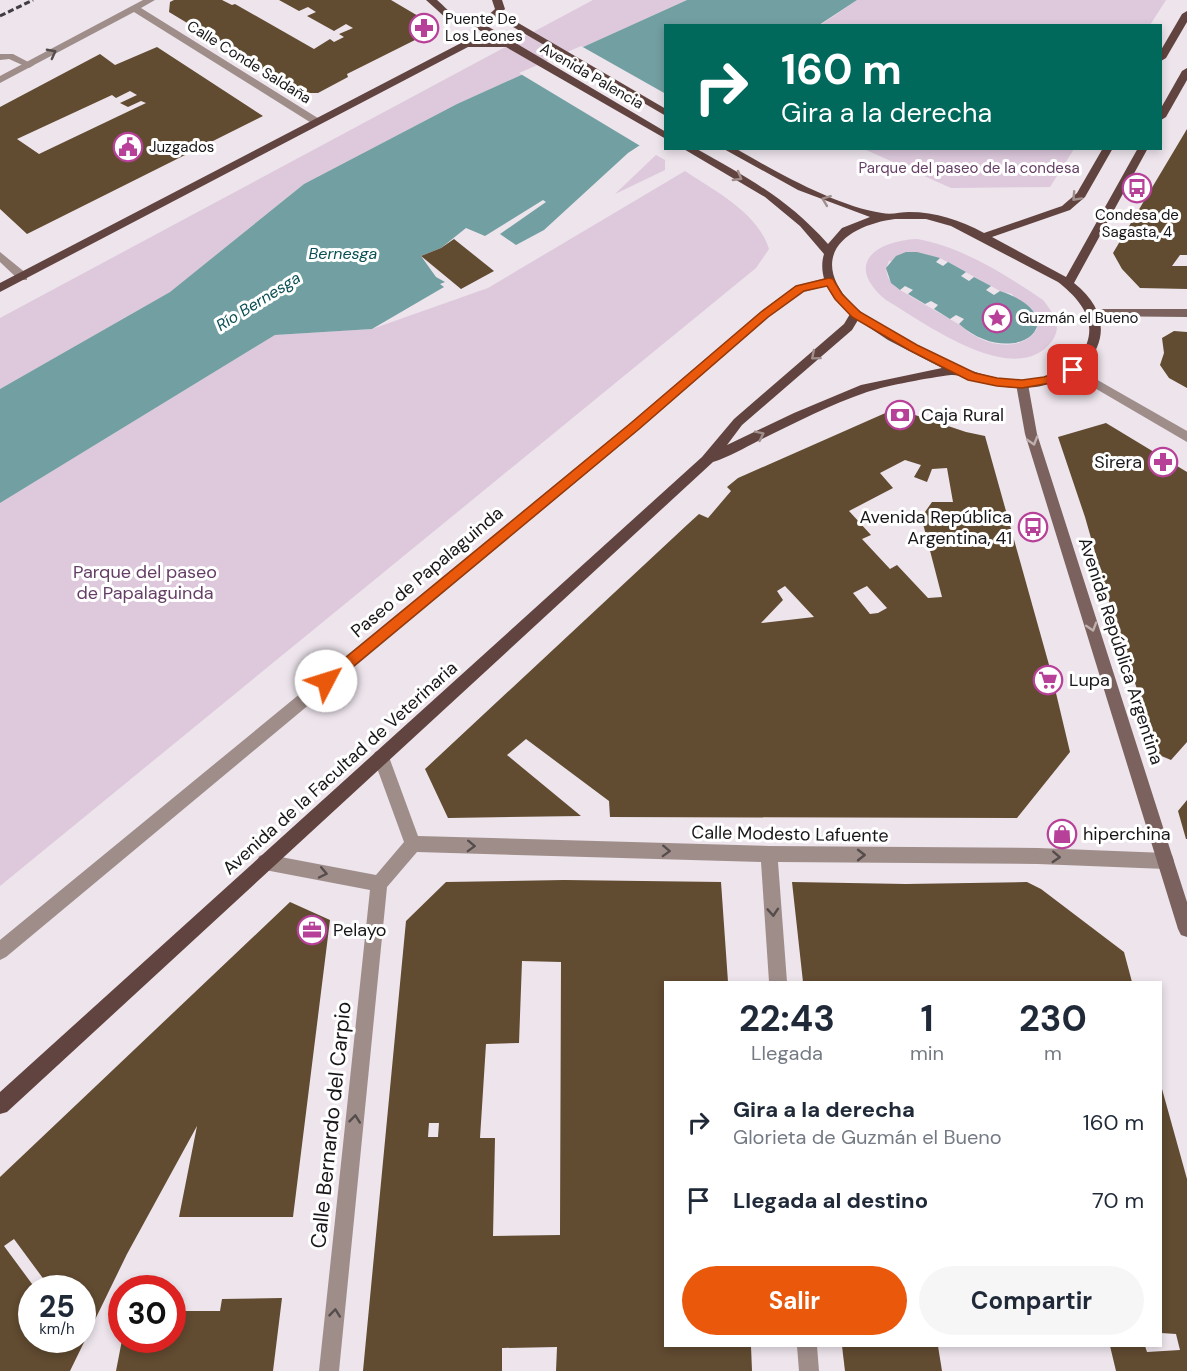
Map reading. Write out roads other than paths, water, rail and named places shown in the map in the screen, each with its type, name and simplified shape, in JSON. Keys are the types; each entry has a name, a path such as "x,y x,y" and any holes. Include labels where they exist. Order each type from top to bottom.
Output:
{"main road":[{"name":"Avenida Palencia","path":"431,0 446,4 450,17 468,22 508,44 664,135"},
{"path":"466,44 472,35 468,22 487,19 497,14 500,9 497,0"},
{"name":"Avenida Palencia","path":"497,14 664,112"},
{"path":"1162,56 1186,17"},
{"path":"0,288 466,44 508,44"},
{"path":"1162,115 1187,71"},
{"path":"690,150 769,195 804,224 828,252"},
{"path":"731,150 802,190 840,205 882,217"},
{"path":"982,237 1066,208 1080,195 1107,150"},
{"path":"1068,283 1142,150"},
{"path":"914,215 938,218 964,227 1068,283 1092,313 1095,334 1092,349 1082,363 1073,370 1046,381 1022,384 997,382 972,377 955,370 856,314 838,296 829,281 826,266 828,252 842,233 863,222 882,217 914,215"},
{"name":"Avenida de la Facultad de Veterinaria","path":"0,1105 707,460 738,422 848,327 856,314"},
{"name":"Avenida de la Facultad de Veterinaria","path":"707,460 798,416 866,388 955,370"}],"street":[{"path":"0,80 150,0"},
{"name":"Calle Conde Saldaña","path":"134,8 317,122"},
{"path":"0,57 10,56 28,65"},
{"path":"0,256 23,277"},
{"name":"Paseo de Papalaguinda","path":"0,951 626,434 764,315 800,289 829,281"},
{"path":"1092,313 1187,313"},
{"path":"1073,370 1187,437"},
{"name":"Avenida República Argentina","path":"1022,384 1031,434 1187,929"},
{"path":"265,862 379,884 413,844 381,757"},
{"name":"Calle Modesto Lafuente","path":"413,844 769,854 1038,856 1166,861"},
{"path":"769,854 778,981"},
{"name":"Calle Bernardo del Carpio","path":"328,1371 379,884"},
{"path":"807,1347 809,1371"}],"water":[{"name":"Bernesga","path":"687,0 857,0 821,24 664,24 664,129 628,153 544,230 516,245 500,234 546,202 543,200 485,236 466,228 441,248 421,256 436,277 445,282 440,284 444,287 372,329 275,335 0,503 0,389 170,292 304,184 457,104"},
{"path":"906,252 917,252 940,258 936,262 943,266 948,262 966,272 961,276 969,281 974,277 991,286 986,290 994,295 1000,291 1024,302 1035,314 1037,326 1030,336 1018,342 1000,343 980,338 959,324 964,319 956,315 950,319 934,309 938,305 931,301 925,304 908,294 913,290 905,286 900,290 891,283 886,268 896,256","holes":["998,308 1007,312 1011,319 1005,327 990,325 982,317 985,310"]}],"railway":[{"path":"0,16 33,0"}],"place":[{"name":"Puente De Los Leones","path":"424,28"},
{"name":"Juzgados","path":"128,147"},
{"name":"Condesa de Sagasta, 4","path":"1137,188"},
{"name":"Guzmán el Bueno","path":"997,318"},
{"name":"Caja Rural","path":"900,415"},
{"name":"Sirera","path":"1163,462"},
{"name":"Avenida República Argentina, 41","path":"1033,527"},
{"name":"Lupa","path":"1048,680"},
{"name":"hiperchina","path":"1062,834"},
{"name":"Pelayo","path":"312,930"}],"park label":[{"name":"Parque del paseo de la condesa","path":"969,168"},
{"name":"Parque del paseo de Papalaguinda","path":"145,582"}],"water label":[{"name":"Río Bernesga","path":"258,301"}]}
